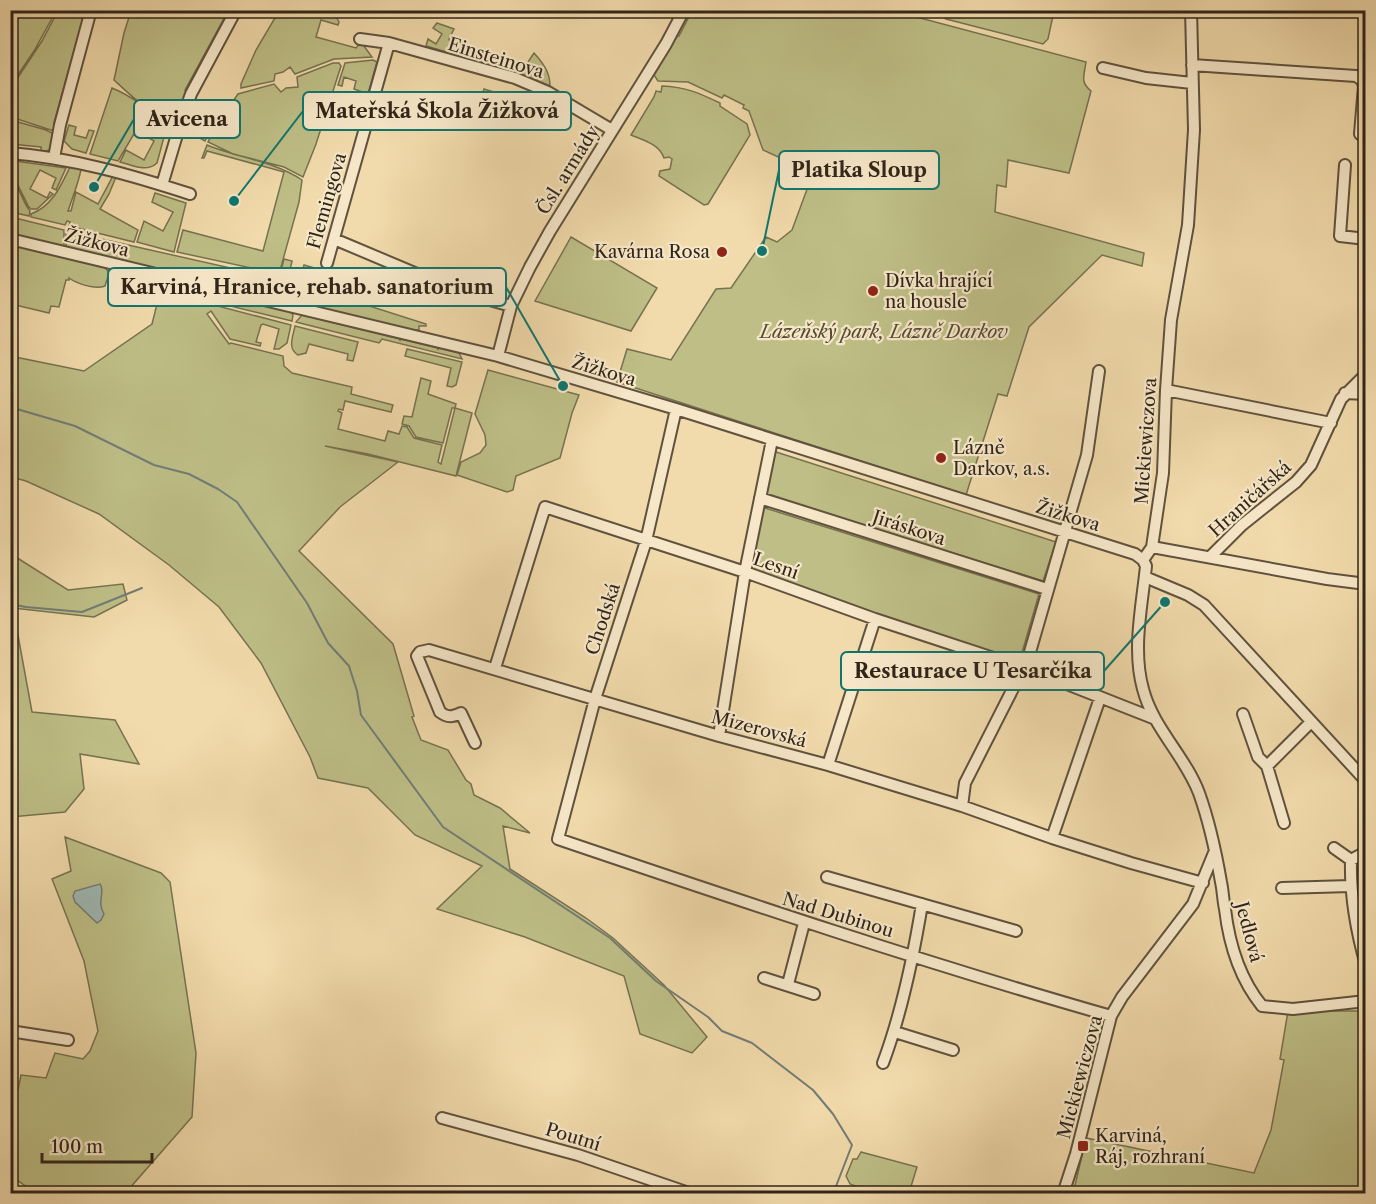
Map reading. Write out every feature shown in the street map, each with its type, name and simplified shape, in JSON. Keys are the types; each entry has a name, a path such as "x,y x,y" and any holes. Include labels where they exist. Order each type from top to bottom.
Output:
{"street":[{"path":"54,158 60,125 91,10"},
{"path":"162,185 178,128 191,94 236,10"},
{"name":"Čsl. armády","path":"498,356 511,306 550,231 666,44 684,10"},
{"name":"Mickiewiczova","path":"1143,560 1152,547 1163,473 1171,320 1188,225 1194,130 1191,10"},
{"name":"Einsteinova","path":"360,39 389,43 515,78 548,92 612,130"},
{"name":"Flemingova","path":"327,263 389,43"},
{"path":"1192,65 1356,76 1362,80 1364,86 1360,134"},
{"path":"1103,68 1146,78 1192,83"},
{"path":"10,153 54,158 110,169 190,194"},
{"path":"1345,165 1340,236 1365,239"},
{"name":"Žižkova","path":"10,239 498,356 676,409 1135,554 1143,560"},
{"path":"334,239 455,290 511,306"},
{"path":"963,806 965,783 1024,669 1087,454 1100,371"},
{"name":"Hraničářská","path":"1210,557 1242,525 1304,474 1311,465 1345,393 1365,374"},
{"path":"1166,390 1331,423"},
{"path":"1345,393 1365,394"},
{"name":"Chodská","path":"558,839 595,699 646,541 676,409"},
{"path":"719,736 746,572 772,440"},
{"name":"Jiráskova","path":"760,498 1047,589"},
{"name":"Lesní","path":"495,668 545,507 746,572 875,619 1024,669 1153,718"},
{"path":"1152,547 1365,584"},
{"path":"1143,560 1146,566 1138,658 1142,689 1153,718 1188,770 1198,792 1209,825 1214,853"},
{"path":"1145,577 1188,595 1204,605 1365,781"},
{"path":"828,765 875,619"},
{"name":"Mizerovská","path":"475,742 461,713 452,717 440,712 417,656 420,652 429,650 495,668 719,736 828,765 963,806 1052,838 1203,883"},
{"path":"1052,838 1100,698"},
{"path":"1243,714 1258,757 1268,766 1284,823"},
{"path":"1268,766 1311,722"},
{"name":"Nad Dubinou","path":"558,839 804,923 1012,988 1111,1016"},
{"path":"1334,848 1351,860"},
{"path":"1351,860 1365,852"},
{"name":"Mickiewiczova","path":"1063,1194 1076,1154 1111,1016 1193,904 1214,853"},
{"name":"Jedlová","path":"1214,853 1229,935 1238,964 1262,1006 1293,1009 1365,1001"},
{"path":"1351,860 1350,886 1356,932 1365,965"},
{"path":"827,877 1016,931"},
{"path":"1282,888 1350,886"},
{"path":"883,1064 895,1032 914,956 922,904"},
{"path":"788,984 804,923"},
{"path":"764,978 814,994"},
{"path":"10,1030 68,1040"},
{"path":"895,1032 953,1050"},
{"name":"Poutní","path":"442,1118 578,1155 692,1194"}],"green space":[{"path":"944,10 1054,11 1048,39 1043,44 946,19 943,17"},
{"path":"11,11 43,18 45,11 56,11 34,51 11,85"},
{"path":"58,11 85,11 54,123 59,124 57,132 11,117 11,88 42,41"},
{"path":"131,11 228,11 185,90 188,93 183,104 172,118 149,110 114,80"},
{"path":"279,11 333,11 339,22 338,25 321,20 316,37 356,48 361,42 372,57 334,59 295,74 290,67 275,74 274,81 241,88 256,50"},
{"name":"Lázeňský park, Lázně Darkov","path":"692,11 894,11 1086,62 1084,82 1091,91 1069,173 1008,160 1006,187 997,185 995,212 1144,253 1142,266 1102,255 1029,327 1007,396 998,394 966,495 617,382 627,349 671,360 716,289 731,288 766,237 777,242 792,230 813,173 763,150 749,111 743,108 744,105 724,95 722,98 688,82 658,81 654,75"},
{"path":"437,23 454,29 449,39 451,45 453,44 459,52 457,55 426,46 428,39 436,44 442,34 433,28"},
{"path":"534,53 549,76 550,86 520,74"},
{"path":"373,60 377,62 368,94 354,89 356,81 344,77 342,86 338,85 345,63"},
{"path":"333,63 339,63 341,66 303,177 284,167 233,154 208,142 238,94 274,84 281,92 286,88 298,87 297,77"},
{"path":"662,86 685,89 705,96 720,103 720,106 747,124 750,135 708,204 704,205 659,176 660,171 670,169 672,159 664,158 655,146 631,135 656,91 661,92"},
{"path":"112,88 126,94 164,119 141,122 118,161 90,154"},
{"path":"484,89 497,93 488,122 475,118"},
{"path":"193,108 198,111 194,118 205,124 210,116 216,120 205,141 185,130"},
{"path":"11,120 56,135 50,150 41,152 41,147 11,144"},
{"path":"168,122 157,163 144,168 120,162 126,150 144,160 154,141 137,131 146,123"},
{"path":"69,125 76,127 74,135 86,138 89,130 94,131 86,153 72,149 64,141"},
{"path":"207,145 280,168 302,180 299,202 279,274 177,252 183,230 263,251 284,172 207,151 202,158"},
{"path":"15,161 66,168 56,190 52,188 56,178 40,170 30,189 47,198 50,192 53,194 37,209 31,209 28,206 17,184 14,173"},
{"path":"71,165 81,167 81,170 68,211 71,211 76,192 98,204 113,176 116,177 100,209 138,230 134,242 69,226 70,222 67,221 65,225 31,217 31,214 45,206 56,194"},
{"path":"11,181 17,187 30,211 29,216 11,212"},
{"path":"155,193 186,203 174,252 137,242 144,221 163,231 173,212 152,202"},
{"path":"11,217 64,230 64,247 11,234"},
{"path":"66,231 310,286 312,290 309,305 66,247"},
{"path":"571,237 657,288 631,331 535,301"},
{"path":"11,244 105,267 109,273 105,286 91,287 69,278 66,280 59,307 51,306 49,313 11,304 10,278 12,280 15,269 11,269"},
{"path":"284,259 292,261 290,270 302,273 304,265 318,269 315,280 313,282 280,275"},
{"path":"123,271 291,312 292,321 161,289 160,291 291,325 287,343 279,349 274,349 279,329 261,325 256,342 261,343 260,346 230,339 211,311 207,314 229,344 283,356 284,366 292,373 352,387 351,394 393,405 391,412 345,401 343,410 338,411 342,413 338,429 385,441 388,431 399,434 402,426 407,427 414,438 442,445 438,462 441,464 455,408 472,413 456,476 368,454 325,446 398,462 340,507 299,551 393,644 414,716 412,717 421,740 448,750 466,780 471,784 474,795 500,808 530,833 503,826 510,869 613,938 664,985 707,1037 692,1053 640,1034 624,976 525,937 437,909 482,866 415,835 368,788 318,778 310,757 261,663 219,607 169,565 99,514 26,481 11,477 10,356 84,371 152,324 160,292 113,280 116,274"},
{"path":"316,289 426,324 426,326 419,326 419,330 409,330 311,306"},
{"path":"302,315 400,339 400,341 401,339 438,348 438,350 439,348 459,353 462,359 382,339 379,343 296,322"},
{"path":"295,326 358,342 353,361 347,360 348,354 309,344 306,353 298,355 292,346"},
{"path":"407,349 462,362 456,385 447,386 451,368 405,356"},
{"path":"488,370 579,395 560,458 516,476 513,490 507,492 457,475 461,462 480,453 486,445 485,435 475,414"},
{"path":"421,378 431,381 428,394 456,404 455,408 452,408 443,443 416,437 409,426 402,424 404,416 412,417"},
{"path":"773,451 1056,542 1043,581 765,494"},
{"path":"762,507 1039,594 1019,663 754,573 750,569"},
{"path":"11,554 68,590 123,584 127,600 94,617 13,608 32,712 115,720 139,764 80,754 84,789 65,812 11,817"},
{"path":"65,837 161,873 170,882 196,1053 192,1117 129,1189 134,1193 35,1193 17,1180 11,1180 10,1090 18,1090 21,1075 46,1078 55,1053 83,1059 90,1051 98,1031 84,961 52,879 71,871"},
{"path":"1288,1011 1365,1011 1365,1193 1073,1194 1086,1138 1254,1173 1271,1130 1284,1060 1280,1059"},
{"path":"861,1152 917,1167 909,1193 874,1193 850,1184 846,1176 853,1159 857,1159"}],"water":[{"path":"100,884 104,914 97,923 75,902 73,896 75,891"}],"waterway":[{"path":"10,407 75,426 154,465 189,474 237,502 307,603 328,643 349,666 357,691 361,715 443,827 610,938 656,981 708,1017 722,1031 752,1043 813,1090 833,1114 852,1145 833,1194"},
{"path":"10,604 82,612 142,588"}],"place":[{"name":"Avicena","path":"94,187"},
{"name":"Mateřská Škola Žižková","path":"234,201"},
{"name":"Platika Sloup","path":"762,251"},
{"name":"Kavárna Rosa","path":"722,252"},
{"name":"Dívka hrající na housle","path":"873,291"},
{"name":"Karviná, Hranice, rehab. sanatorium","path":"563,386"},
{"name":"Lázně Darkov, a.s.","path":"941,458"},
{"name":"Restaurace U Tesarčíka","path":"1165,602"},
{"name":"Karviná, Ráj, rozhraní","path":"1083,1146"}]}
